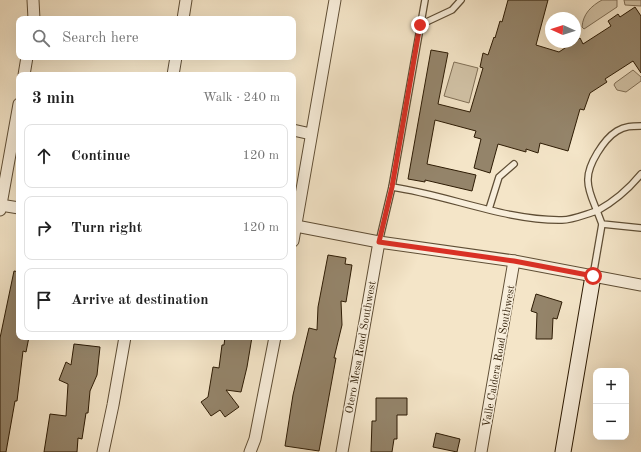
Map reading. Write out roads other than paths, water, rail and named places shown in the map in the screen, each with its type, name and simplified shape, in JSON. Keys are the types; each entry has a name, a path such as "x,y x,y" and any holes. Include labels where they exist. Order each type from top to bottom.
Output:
{"street":[{"path":"33,0 34,16"},
{"path":"183,16 186,0"},
{"path":"335,0 296,226 379,242 514,261 641,285"},
{"path":"24,72 26,60"},
{"path":"174,72 176,60"},
{"path":"16,120 0,206 16,208"},
{"path":"296,131 311,134"},
{"name":"Otero Mesa Road Southwest","path":"342,452 379,242"},
{"name":"Valle Caldera Road Southwest","path":"481,452 514,261"},
{"path":"562,452 593,276"},
{"path":"103,452 114,405 125,340"},
{"path":"250,452 255,439 274,340"}],"lane":[{"path":"379,242 392,187 425,0"},
{"path":"420,25 452,10 461,0"},
{"path":"593,276 602,224 591,196 588,180 593,161 601,146 616,131 630,126 641,126"},
{"path":"489,209 499,177 514,164"},
{"path":"392,187 411,190 489,209 517,218 563,220 597,211 609,204 629,188 641,174"},
{"path":"602,224 641,228"}]}
